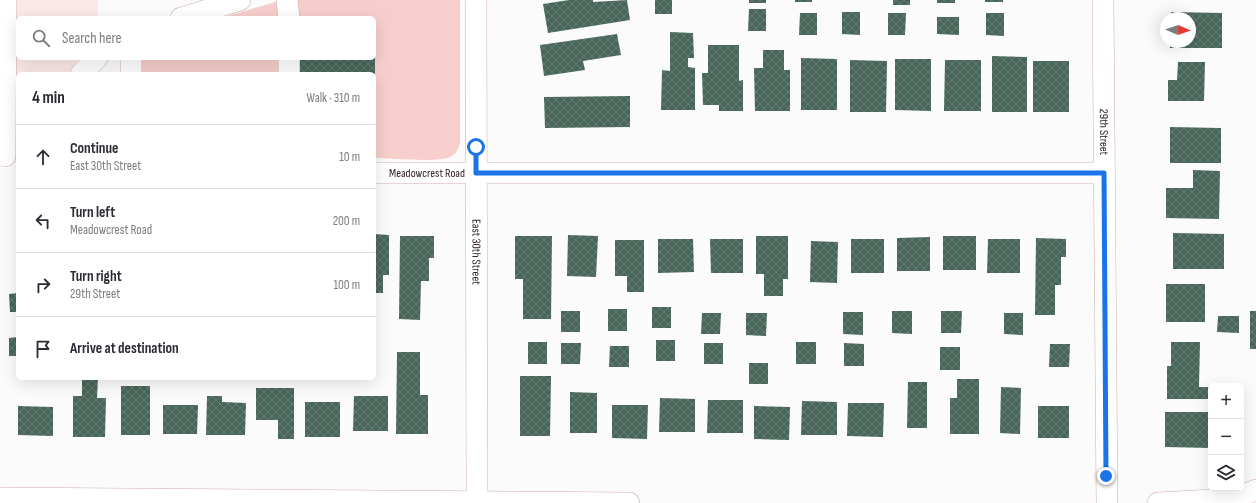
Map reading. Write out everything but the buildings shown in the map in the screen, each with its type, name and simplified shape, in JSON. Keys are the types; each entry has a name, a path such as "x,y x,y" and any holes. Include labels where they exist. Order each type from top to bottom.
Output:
{"street":[{"path":"6,0 3,22 8,156"},
{"path":"188,16 240,0"},
{"path":"287,0 289,16"},
{"name":"East 30th Street","path":"476,0 477,502"},
{"name":"29th Street","path":"1103,0 1106,503"},
{"path":"83,72 95,60"},
{"path":"131,72 132,60"},
{"path":"289,60 289,72"},
{"name":"Meadowcrest Road","path":"376,173 1104,173"},
{"path":"1158,503 1232,499 1256,490"},
{"path":"0,498 22,501 629,503"}],"shaded area":[{"path":"0,0 98,0 98,16 16,16 16,60 78,60 68,72 16,72 16,163 0,163"},
{"path":"282,0 460,0 460,142 456,153 444,159 435,160 376,158 376,72 374,72 374,60 376,60 376,16 228,16"},
{"path":"140,60 295,60 295,72 140,72"}],"route":[{"path":"476,147 476,173 1104,173 1106,476"}]}
